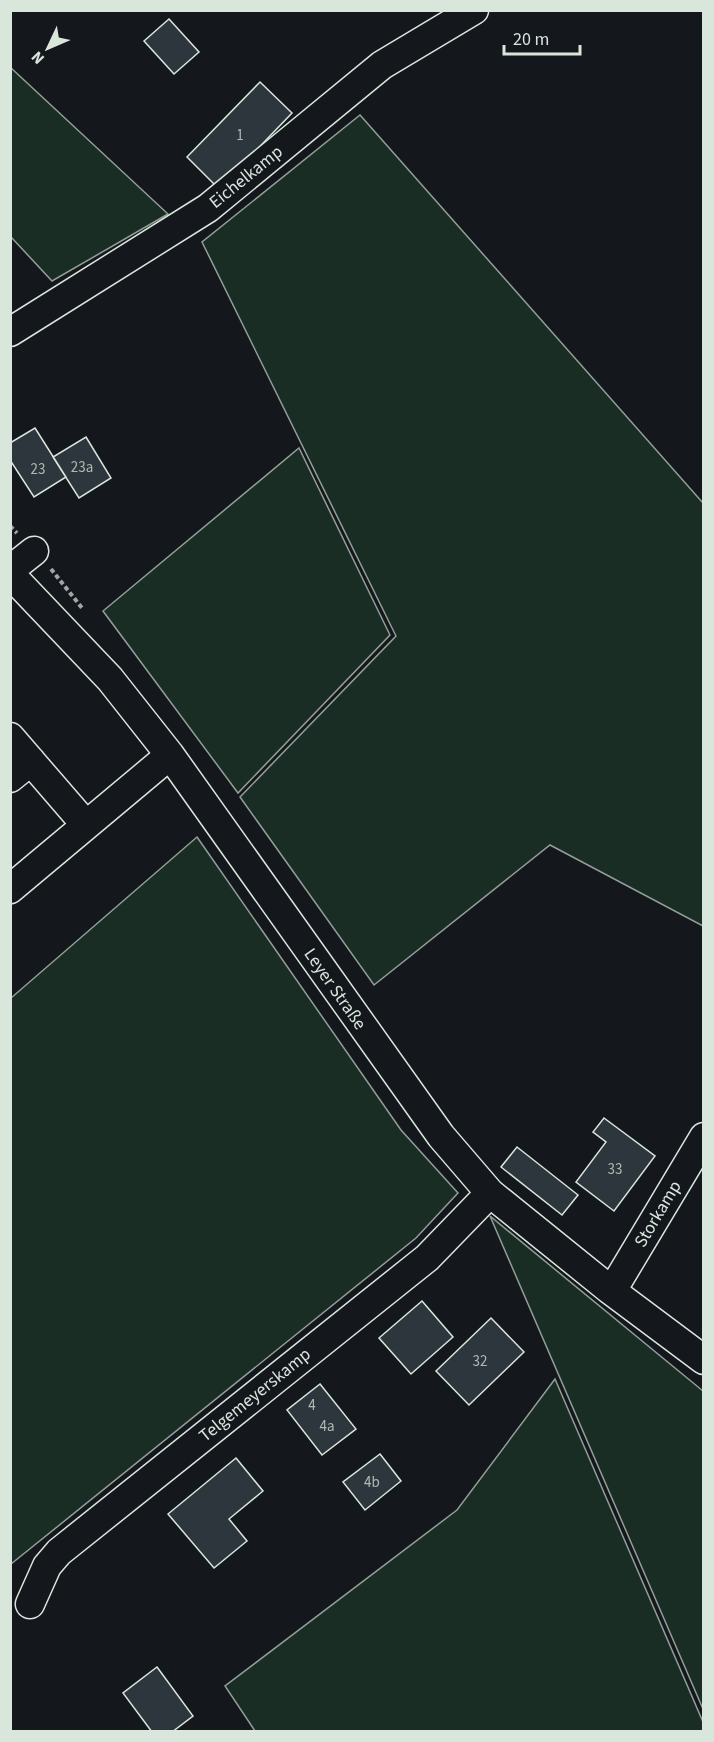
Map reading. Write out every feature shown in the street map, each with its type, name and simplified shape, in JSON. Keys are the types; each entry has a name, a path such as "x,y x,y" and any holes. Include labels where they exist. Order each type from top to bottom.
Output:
{"street":[{"name":"Eichelkamp","path":"10,332 208,208 382,65 474,10"},
{"path":"10,572 34,551"},
{"name":"Leyer Straße","path":"10,572 110,679 170,755 441,1136 490,1193 609,1289 704,1360"},
{"path":"10,737 21,770 86,825"},
{"path":"10,889 170,755"},
{"name":"Storkamp","path":"609,1289 619,1279 704,1137"},
{"name":"Telgemeyerskamp","path":"30,1604 46,1566 59,1552 427,1258 490,1193"}],"green space":[{"path":"10,67 168,214 52,281 11,237"},
{"path":"360,115 703,503 703,926 550,845 374,985 240,797 396,636 202,242"},
{"path":"299,448 390,635 238,793 103,611"},
{"path":"197,837 401,1130 458,1193 416,1238 11,1564 11,998"},
{"path":"490,1216 703,1391 703,1709"},
{"path":"555,1379 703,1722 703,1731 255,1731 225,1686 457,1510"}],"building":[{"path":"169,19 199,52 174,74 144,41"},
{"path":"260,82 292,113 219,189 187,157"},
{"path":"35,428 66,477 34,497 10,460 10,443"},
{"path":"86,437 111,478 79,498 53,457"},
{"path":"604,1118 655,1156 614,1211 576,1182 606,1142 593,1132"},
{"path":"517,1147 578,1195 562,1215 501,1167"},
{"path":"422,1301 453,1337 411,1374 379,1338"},
{"path":"491,1318 524,1352 469,1405 436,1371"},
{"path":"320,1384 356,1429 322,1455 287,1410"},
{"path":"380,1454 401,1481 365,1510 343,1482"},
{"path":"236,1458 263,1491 229,1519 247,1541 214,1568 168,1514"},
{"path":"157,1667 193,1716 172,1732 152,1732 123,1693"}]}
